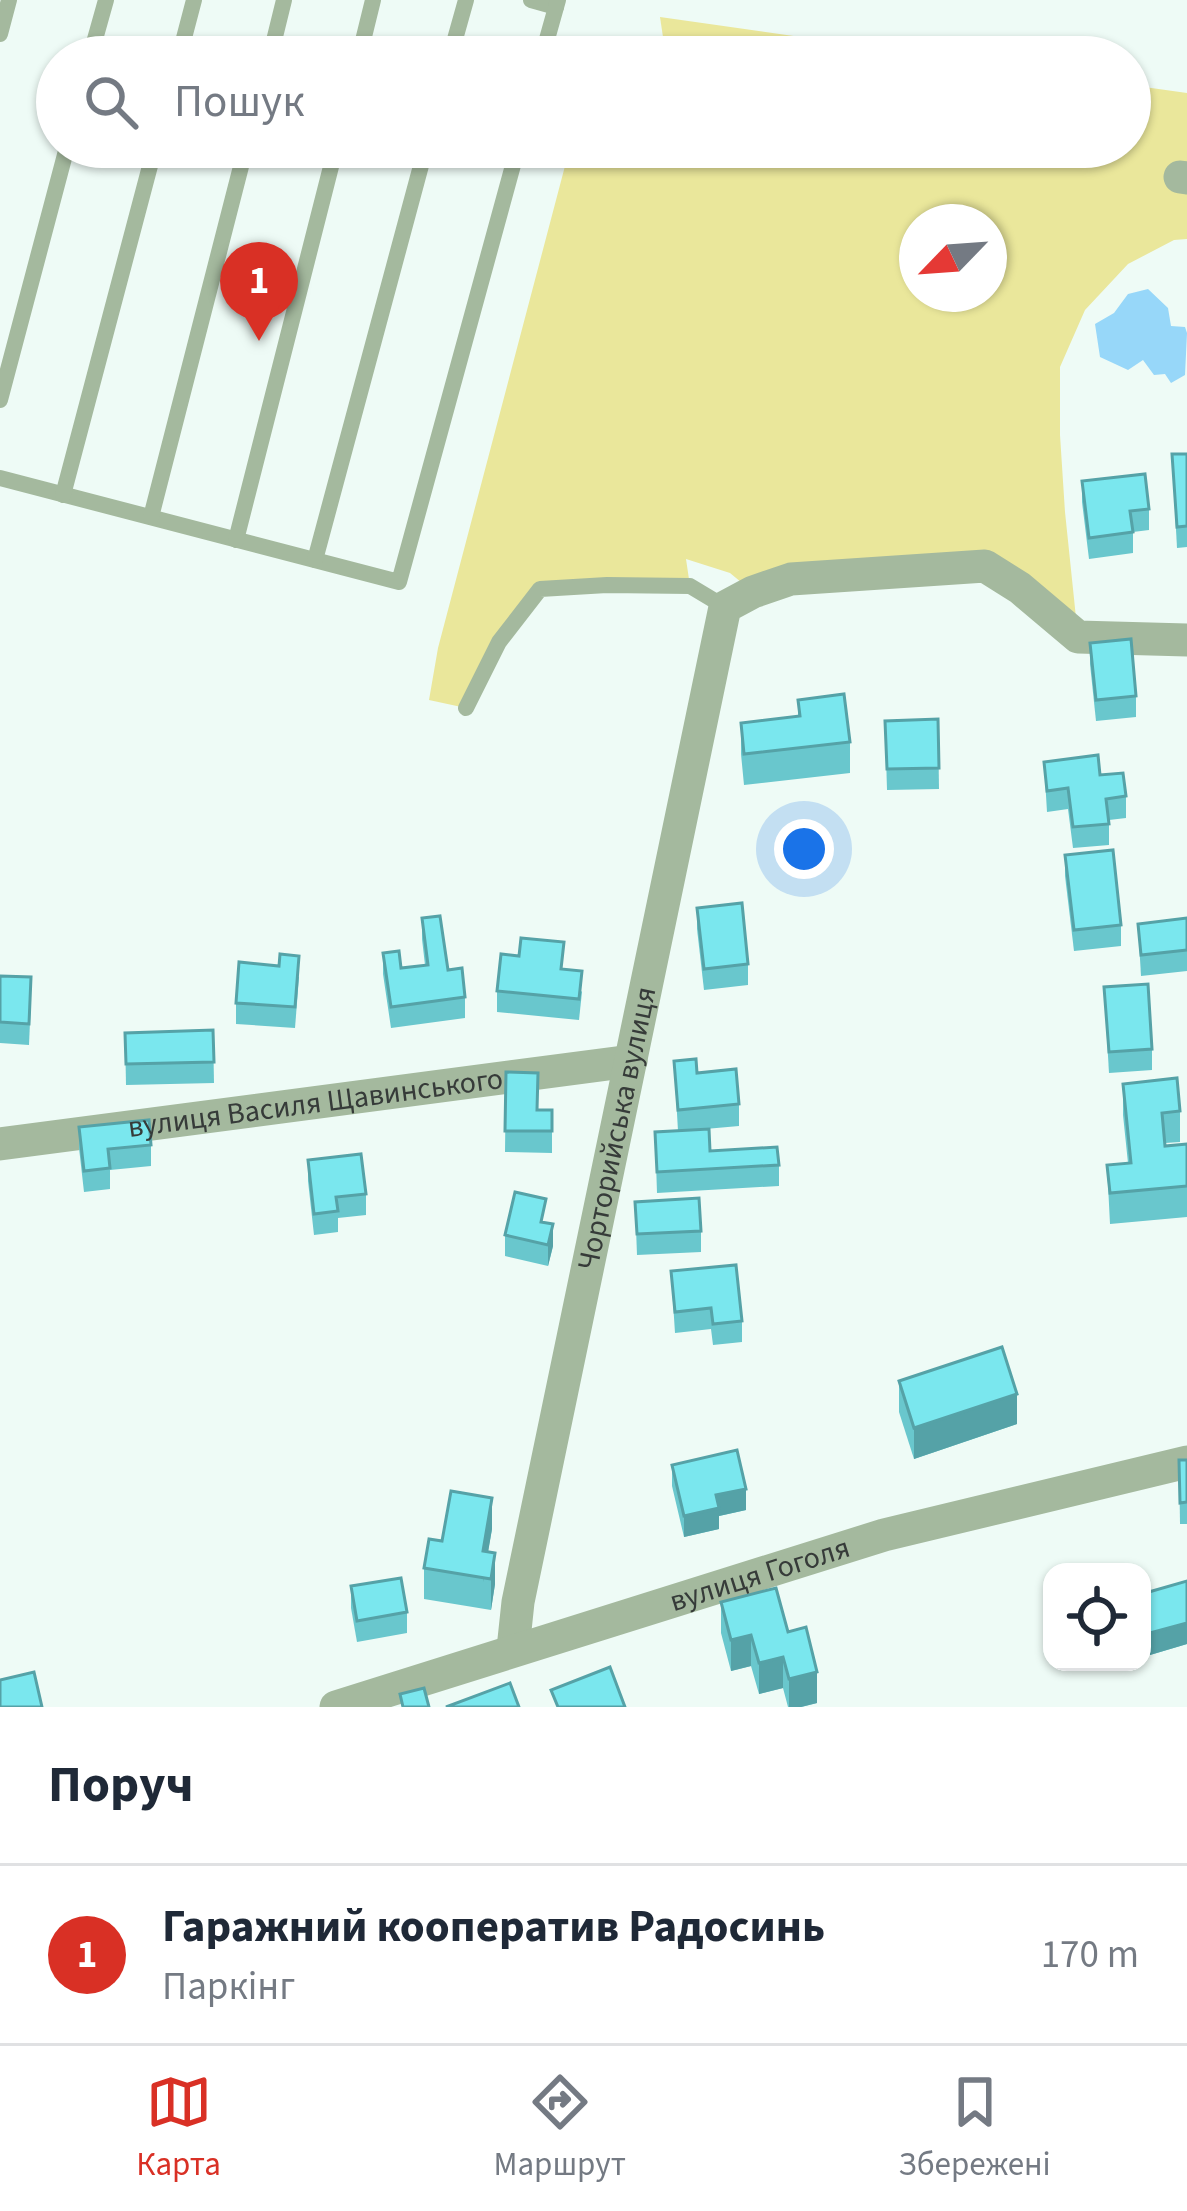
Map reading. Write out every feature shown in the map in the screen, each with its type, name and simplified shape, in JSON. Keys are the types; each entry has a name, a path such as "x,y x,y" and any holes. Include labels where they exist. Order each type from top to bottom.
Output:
{"street":[{"path":"725,607 791,580 985,566 1020,588 1078,637 1187,640"},
{"name":"Чорторийська вулиця","path":"513,1649 518,1601 725,607"},
{"name":"вулиця Василя Щавинського","path":"0,1144 631,1060"},
{"name":"вулиця Гоголя","path":"336,1707 884,1535 1187,1462"}],"lane":[{"path":"0,34 9,0"},
{"path":"97,36 106,0"},
{"path":"185,36 194,0"},
{"path":"275,36 284,0"},
{"path":"364,36 373,0"},
{"path":"456,36 466,0"},
{"path":"531,0 557,3 548,36"},
{"path":"0,400 61,168"},
{"path":"63,495 149,168"},
{"path":"151,518 241,168"},
{"path":"236,540 331,168"},
{"path":"315,560 420,168"},
{"path":"0,478 399,582 512,168"},
{"path":"466,708 499,642 540,589 690,586 725,607"}],"shaded area":[{"path":"660,17 793,36 663,36"},
{"path":"1151,88 1187,93 1187,239 1174,240 1128,264 1085,310 1060,367 1065,512 1078,637 984,566 753,592 730,573 686,559 690,586 540,589 466,708 429,700 438,648 564,168 1151,168"}],"water":[{"path":"1148,289 1168,308 1171,326 1185,327 1187,333 1185,375 1171,383 1165,374 1154,375 1143,360 1128,370 1100,357 1095,324 1114,313 1128,294"}],"building":[{"path":"1172,454 1187,454 1187,526 1177,527"},
{"path":"1145,474 1149,509 1130,511 1133,532 1089,538 1082,481"},
{"path":"1131,639 1136,696 1096,700 1090,643"},
{"path":"844,694 850,742 744,754 741,723 800,716 798,700"},
{"path":"938,719 939,768 887,769 885,721"},
{"path":"1098,755 1100,775 1123,773 1126,796 1106,799 1109,824 1073,827 1068,788 1047,791 1044,762"},
{"path":"1113,850 1121,925 1074,930 1065,855"},
{"path":"742,903 748,964 704,969 697,908"},
{"path":"440,916 448,970 462,968 465,997 391,1007 383,953 399,951 401,968 428,965 422,918"},
{"path":"1187,918 1187,950 1141,955 1138,924"},
{"path":"521,938 564,942 561,969 582,971 579,999 497,991 501,954 519,956"},
{"path":"280,954 299,956 295,1007 236,1003 239,962 279,966"},
{"path":"0,976 31,977 29,1024 0,1022"},
{"path":"1148,984 1152,1049 1109,1052 1104,987"},
{"path":"213,1030 214,1062 126,1064 125,1033"},
{"path":"696,1059 697,1073 736,1069 739,1104 678,1110 674,1061"},
{"path":"506,1072 538,1073 537,1110 552,1110 552,1131 505,1131"},
{"path":"1177,1078 1180,1111 1162,1113 1165,1146 1187,1144 1187,1186 1110,1193 1107,1165 1131,1163 1123,1084"},
{"path":"149,1120 151,1145 108,1149 110,1168 84,1171 79,1127"},
{"path":"709,1129 710,1151 777,1147 779,1165 657,1172 655,1132"},
{"path":"361,1154 366,1194 336,1197 338,1211 314,1214 308,1160"},
{"path":"515,1192 546,1199 541,1222 553,1224 548,1245 505,1235"},
{"path":"699,1198 701,1231 637,1234 635,1202"},
{"path":"736,1265 742,1321 713,1324 711,1308 675,1312 671,1271"},
{"path":"1002,1347 1017,1394 914,1428 899,1381"},
{"path":"737,1450 746,1489 716,1495 719,1508 684,1516 672,1465"},
{"path":"1179,1460 1187,1460 1187,1502 1180,1503"},
{"path":"451,1491 492,1498 483,1551 495,1553 491,1579 424,1568 429,1539 442,1541"},
{"path":"401,1578 407,1612 357,1621 351,1586"},
{"path":"1187,1581 1187,1623 1151,1633 1151,1591"},
{"path":"776,1588 788,1632 806,1627 817,1672 789,1679 783,1657 759,1663 751,1635 731,1640 721,1602"},
{"path":"610,1667 625,1707 558,1707 551,1690"},
{"path":"34,1672 42,1707 0,1707 0,1680"},
{"path":"510,1683 519,1707 446,1707"},
{"path":"424,1688 429,1707 403,1707 400,1694"}],"place":[{"name":"Гаражний кооператив Радосинь","path":"259,341"}]}
